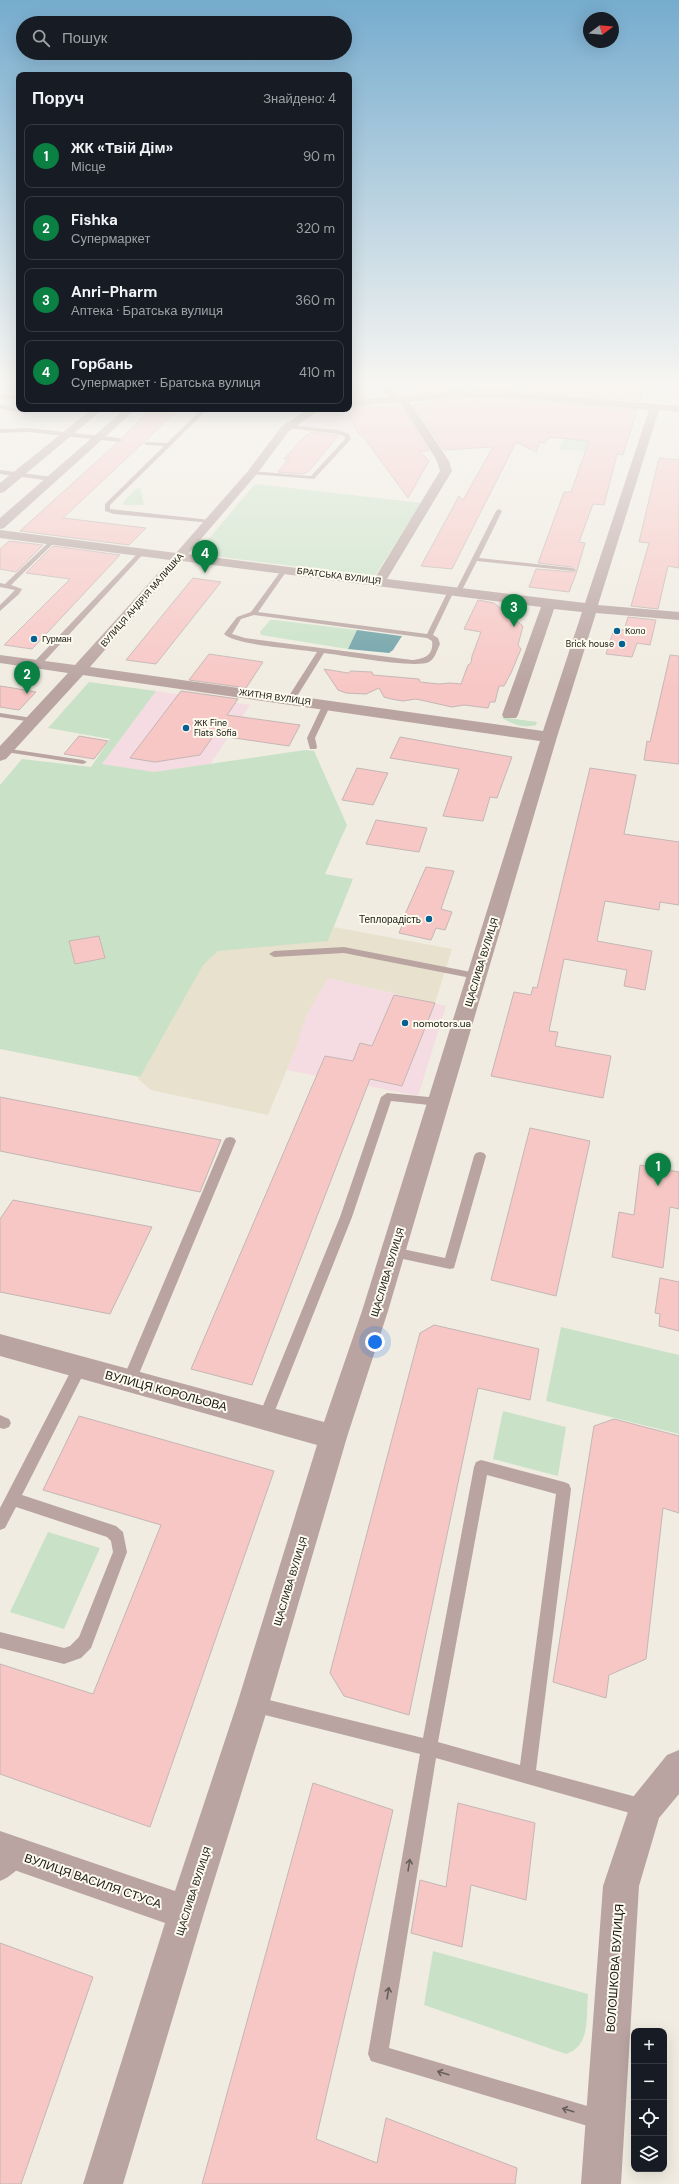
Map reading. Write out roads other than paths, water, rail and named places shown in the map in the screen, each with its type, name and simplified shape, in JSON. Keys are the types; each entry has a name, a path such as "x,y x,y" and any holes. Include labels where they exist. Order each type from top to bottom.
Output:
{"street":[{"path":"0,525 46,484"},
{"name":"ВУЛИЦЯ АНДРІЯ МАЛИШКА","path":"3,753 79,670 243,484"},
{"path":"379,582 438,484"},
{"name":"ЩАСЛИВА ВУЛИЦЯ","path":"103,2184 186,1913 253,1704 333,1437 393,1252 549,737 631,484"},
{"name":"БРАТСЬКА ВУЛИЦЯ","path":"0,534 285,569 549,604 679,616"},
{"path":"510,715 549,604"},
{"name":"ЖИТНЯ ВУЛИЦЯ","path":"0,659 327,704 549,737"},
{"name":"ВУЛИЦЯ КОРОЛЬОВА","path":"0,1345 333,1437"},
{"name":"ВОЛОШКОВА ВУЛИЦЯ","path":"601,2184 621,1886 645,1808 679,1767"},
{"name":"ВУЛИЦЯ ВАСИЛЯ СТУСА","path":"6,1858 186,1913"}],"lane":[{"path":"127,484 106,505 107,510 210,522"},
{"path":"429,636 474,559 499,510"},
{"path":"3,585 53,541"},
{"path":"37,664 143,551"},
{"path":"474,559 572,570"},
{"path":"253,613 285,569"},
{"path":"0,609 17,593 19,589 3,585"},
{"path":"253,613 429,636 435,640 436,644 430,658 426,661 412,662 245,640 232,637 228,634 239,618 253,613"},
{"path":"291,699 322,650"},
{"path":"313,747 311,738 327,704"},
{"path":"0,715 32,720"},
{"path":"3,753 83,762"},
{"path":"274,954 344,950 476,976"},
{"path":"265,1418 346,1216 387,1098 438,1102"},
{"path":"129,1381 230,1141"},
{"path":"393,1252 450,1264 480,1156"},
{"path":"0,1523 80,1367"},
{"path":"527,1775 564,1489 481,1466 429,1748 378,2054 605,2122"},
{"path":"0,1640 64,1656 75,1652 85,1642 120,1552 118,1537 111,1531 12,1499"},
{"path":"253,1704 429,1748 645,1808"}],"water":[{"path":"357,630 402,636 393,650 389,653 348,649"}],"place":[{"name":"Горбань","path":"205,573"},
{"name":"Anri-Pharm","path":"514,627"},
{"name":"Коло","path":"617,631"},
{"name":"Гурман","path":"34,639"},
{"name":"Brick house","path":"622,644"},
{"name":"Fishka","path":"27,694"},
{"name":"ЖК Fine Flats Sofia","path":"186,728"},
{"name":"Теплорадість","path":"429,919"},
{"name":"nomotors.ua","path":"405,1023"},
{"name":"ЖК «Твій Дім»","path":"658,1186"}]}
